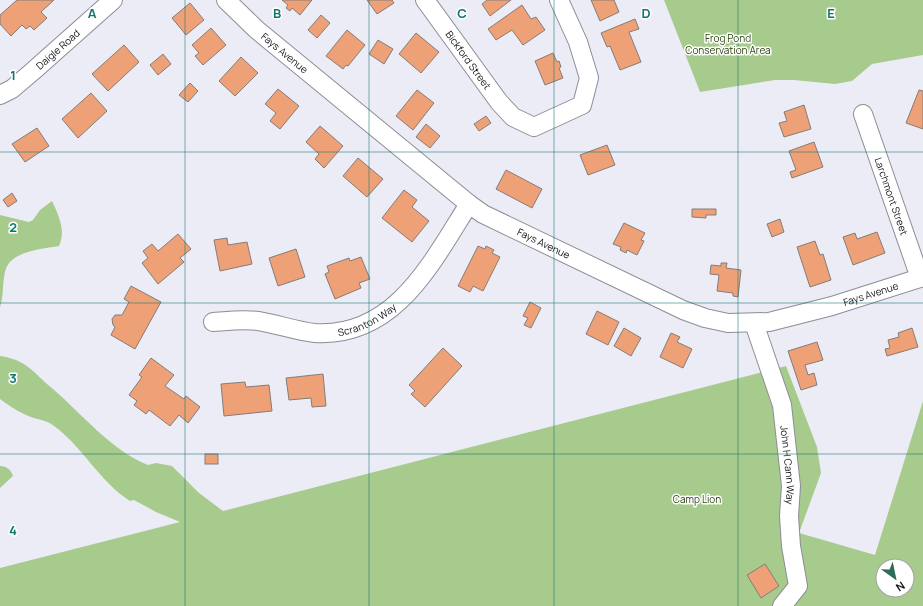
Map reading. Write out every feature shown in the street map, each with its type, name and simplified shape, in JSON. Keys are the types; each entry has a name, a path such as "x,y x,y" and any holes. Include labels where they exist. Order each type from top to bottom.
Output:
{"street":[{"name":"Daigle Road","path":"0,95 12,89 113,0"},
{"name":"Fays Avenue","path":"226,0 257,30 483,214 683,310 705,318 728,323 769,322 832,306 921,277"},
{"name":"Bickford Street","path":"425,0 477,74 513,117 534,127 582,105 589,78 578,42 559,0"},
{"name":"Larchmont Street","path":"863,114 921,277"},
{"name":"Scranton Way","path":"213,322 256,321 314,333 340,331 362,324 384,314 399,303 415,285 469,204"},
{"name":"John H Cann Way","path":"754,323 782,405 791,486 789,516 791,546 798,586 782,606"}],"green space":[{"name":"Frog Pond Conservation Area","path":"664,0 923,0 923,55 872,64 852,81 835,84 794,80 775,80 700,92"},
{"path":"52,201 62,229 59,246 27,252 19,255 8,265 5,272 0,307 0,215 29,222 33,220 40,210"},
{"name":"Camp Lion","path":"0,356 17,361 30,368 98,431 122,450 148,465 156,463 172,466 199,493 223,511 786,366 817,447 821,473 799,533 875,555 923,401 923,606 0,606 0,568 180,522 156,512 134,500 130,501 109,484 74,444 54,426 48,422 29,417 0,399"},
{"path":"0,466 8,469 13,476 0,488"}],"building":[{"path":"17,0 54,0 41,12 47,18 34,30 30,26 26,29 22,25 11,36 0,24 0,15"},
{"path":"282,0 312,0 300,15 292,8 290,11 286,8 288,5"},
{"path":"367,0 392,0 394,3 377,14"},
{"path":"487,0 511,0 490,16 482,4"},
{"path":"591,0 614,0 619,12 600,21"},
{"path":"190,3 204,20 186,35 172,18"},
{"path":"522,5 531,19 536,17 545,30 523,45 512,30 496,40 488,29"},
{"path":"321,15 330,23 317,38 308,30"},
{"path":"635,19 639,29 629,32 641,62 620,70 610,46 607,47 601,33"},
{"path":"211,28 226,45 203,65 195,56 199,53 192,45"},
{"path":"347,30 365,45 348,66 346,65 343,69 326,56"},
{"path":"416,33 439,52 421,73 399,54"},
{"path":"378,40 393,49 384,64 369,54"},
{"path":"124,45 139,62 108,91 92,74"},
{"path":"553,53 557,62 559,61 561,67 559,68 563,78 545,85 535,61"},
{"path":"163,54 171,64 158,75 150,65"},
{"path":"241,57 258,73 235,96 219,81"},
{"path":"190,83 198,91 188,102 179,95"},
{"path":"278,89 299,106 280,129 270,121 276,113 265,104"},
{"path":"417,90 434,103 413,130 396,116"},
{"path":"919,90 923,91 923,129 906,123"},
{"path":"91,93 107,111 78,138 62,119"},
{"path":"804,105 811,129 784,137 779,123 787,121 784,112"},
{"path":"486,116 491,123 479,131 474,124"},
{"path":"426,124 440,136 430,148 416,137"},
{"path":"320,126 343,146 324,168 315,159 319,154 306,142"},
{"path":"37,128 49,146 25,162 12,144"},
{"path":"814,142 823,167 792,178 790,172 796,170 789,151"},
{"path":"607,145 615,165 588,175 580,155"},
{"path":"358,158 383,179 367,197 343,176"},
{"path":"506,170 542,189 532,208 496,189"},
{"path":"404,190 417,200 412,207 429,221 412,242 382,218"},
{"path":"12,193 17,201 8,207 3,200"},
{"path":"692,209 716,209 716,215 706,215 706,218 692,217"},
{"path":"780,219 784,232 772,237 767,224"},
{"path":"624,223 645,233 641,240 644,241 637,255 627,250 626,253 620,250 621,247 613,244"},
{"path":"877,232 885,253 853,265 843,237 855,233 857,239"},
{"path":"178,234 191,249 180,258 184,262 158,284 142,263 148,258 143,251 152,244 158,251"},
{"path":"227,238 228,245 247,242 252,264 220,271 214,240"},
{"path":"815,241 820,255 823,254 831,280 810,287 797,247"},
{"path":"478,246 485,249 486,246 494,250 492,253 500,257 483,291 473,286 470,292 458,286"},
{"path":"296,249 305,277 278,286 269,258"},
{"path":"361,257 370,279 359,283 361,288 335,299 325,274 329,272 327,266 349,258 350,261"},
{"path":"721,263 727,263 726,268 741,270 738,297 733,296 733,293 717,291 719,275 710,274 711,265 721,266"},
{"path":"131,286 161,302 135,349 111,335 115,327 112,319 115,315 122,315 129,302 124,299"},
{"path":"530,302 541,308 531,328 524,325 528,318 523,316"},
{"path":"597,311 619,322 608,345 586,334"},
{"path":"624,328 641,338 631,356 614,346"},
{"path":"912,328 918,347 887,356 885,349 890,348 888,340 899,337 898,333"},
{"path":"671,333 680,337 677,342 692,349 683,368 660,357"},
{"path":"817,342 823,360 805,365 808,375 814,373 817,385 801,390 788,351"},
{"path":"443,348 462,366 425,407 411,394 415,391 409,385"},
{"path":"151,358 174,375 165,386 184,399 186,396 200,407 188,423 179,415 170,426 149,410 146,414 134,405 137,401 129,395 142,377 139,375"},
{"path":"323,374 326,406 312,407 311,398 289,400 286,378"},
{"path":"245,382 246,387 269,385 272,411 224,416 221,384"},
{"path":"205,454 218,454 218,464 205,464"},
{"path":"765,564 779,586 761,598 747,575"}]}
